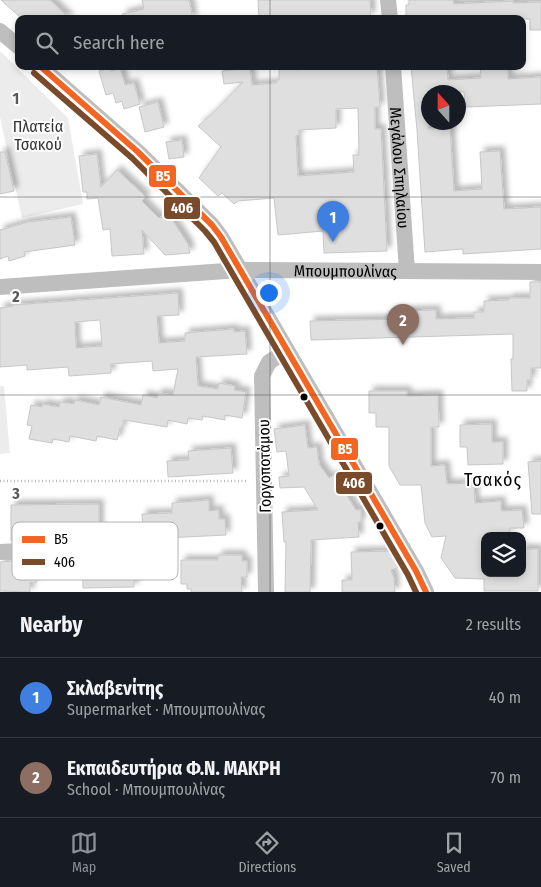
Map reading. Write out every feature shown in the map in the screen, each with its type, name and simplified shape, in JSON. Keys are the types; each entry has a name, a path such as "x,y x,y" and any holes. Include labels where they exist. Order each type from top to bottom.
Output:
{"street":[{"path":"388,0 390,15"},
{"path":"0,31 15,44"},
{"path":"45,70 138,152 197,208 221,237 416,571 426,592"},
{"name":"Μεγάλου Σπηλαίου","path":"393,70 407,271"},
{"name":"Μπουμπουλίνας","path":"0,287 240,270 541,272"},
{"name":"Γοργοποτάμου","path":"266,592 262,376 269,362 288,351"}],"path":[{"path":"0,481 264,481"}],"green space":[{"name":"Πλατεία Τσακού","path":"0,51 15,66 15,70 19,70 68,118 83,204 22,218 0,117"},
{"path":"0,386 4,386 10,453 0,454"}],"building":[{"path":"1,0 50,0 66,15 18,15"},
{"path":"142,0 189,0 192,15 122,15 144,9"},
{"path":"258,0 370,0 371,15 259,15"},
{"path":"409,0 453,0 454,4 513,1 513,3 541,2 541,30 530,30 530,19 526,19 526,15 406,15 406,5 409,5"},
{"path":"121,70 125,85 134,83 140,104 124,109 122,101 116,103 113,93 106,95 99,71"},
{"path":"250,70 252,85 277,83 277,80 279,80 279,70 377,70 380,107 375,107 375,129 381,129 387,251 324,253 323,231 278,235 274,198 238,201 234,204 222,193 218,196 199,178 221,147 198,126 243,82 224,84 222,71","holes":["358,108 359,155 353,155 354,172 298,176 296,136 299,135 299,130 336,128 336,109"]},
{"path":"411,70 447,70 448,80 481,78 480,70 508,70 508,79 541,77 541,104 466,107 466,85 421,85 421,130 450,130 454,191 482,189 480,152 500,151 504,209 541,207 541,249 463,254 463,249 425,252"},
{"path":"158,102 164,127 145,132 139,107"},
{"path":"182,140 184,157 169,159 166,142"},
{"path":"0,152 5,152 14,191 0,194"},
{"path":"97,154 101,187 117,170 146,197 142,201 159,218 164,216 173,221 188,244 190,253 165,255 142,230 144,254 112,256 110,229 103,230 98,198 87,199 87,192 83,192 79,156"},
{"path":"71,217 75,245 24,252 25,256 9,261 8,256 0,259 0,230 28,222"},
{"path":"530,282 541,282 541,368 531,368 531,380 527,380 527,391 512,391 511,359 513,359 513,334 311,340 310,321 407,319 407,311 436,310 436,319 474,318 474,312 484,312 484,301 530,298"},
{"path":"178,293 179,315 157,316 159,343 185,341 185,333 234,329 234,332 245,331 247,354 196,357 198,386 218,389 219,383 235,386 234,390 246,392 242,418 225,415 225,420 203,416 202,420 188,418 187,424 168,420 167,427 124,420 117,440 97,436 96,441 70,436 69,442 53,439 52,443 29,439 32,426 27,425 31,405 42,407 42,404 59,407 60,402 74,404 75,400 99,405 101,397 141,405 143,395 157,398 158,393 173,395 178,369 153,371 152,361 111,364 111,373 69,376 68,367 27,370 27,365 0,367 0,308 13,305","holes":["100,320 102,346 76,348 75,322"]},
{"path":"369,391 407,391 407,396 438,395 439,427 431,427 431,466 445,465 447,484 474,483 475,503 501,501 501,511 522,510 524,528 510,528 510,532 481,532 481,577 526,577 526,549 538,549 538,591 484,591 484,579 455,578 441,558 446,536 432,537 425,523 421,485 400,485 389,466 389,427 376,427 376,413 369,413"},
{"path":"492,424 492,442 503,442 503,464 468,465 467,447 460,447 460,425"},
{"path":"305,425 308,448 317,447 319,464 329,478 334,475 356,510 361,510 361,522 358,522 359,537 311,540 310,592 285,592 286,542 284,542 282,512 318,510 304,487 280,488 279,477 289,476 286,451 277,452 274,429"},
{"path":"231,448 233,473 168,477 167,461 189,460 188,451"},
{"path":"541,461 541,514 532,514 528,462"},
{"path":"209,500 209,511 219,510 219,519 225,519 226,535 178,537 178,522 143,522 142,514 172,513 172,503"},
{"path":"99,504 99,522 12,522 11,541 11,505"},
{"path":"391,551 396,556 400,567 391,570 394,578 395,592 342,592 342,580 352,580 351,552"},
{"path":"218,555 242,555 242,561 247,561 247,577 241,577 242,592 191,592 191,589 187,589 187,584 181,584 181,560 218,560"},
{"path":"12,561 12,580 36,580 36,583 30,582 30,592 0,591 0,562"},
{"path":"83,580 134,580 134,587 83,588"}],"transit line":[{"name":"Β5","path":"45,70 138,152 212,225 221,237 416,571 426,592"},
{"name":"406","path":"34,73 132,158 214,242 408,575 416,592"}],"place":[{"name":"Σκλαβενίτης","path":"333,242"},
{"name":"Εκπαιδευτήρια Φ.Ν. ΜΑΚΡΗ","path":"403,345"}],"district":[{"name":"Τσακός","path":"493,480"}]}
